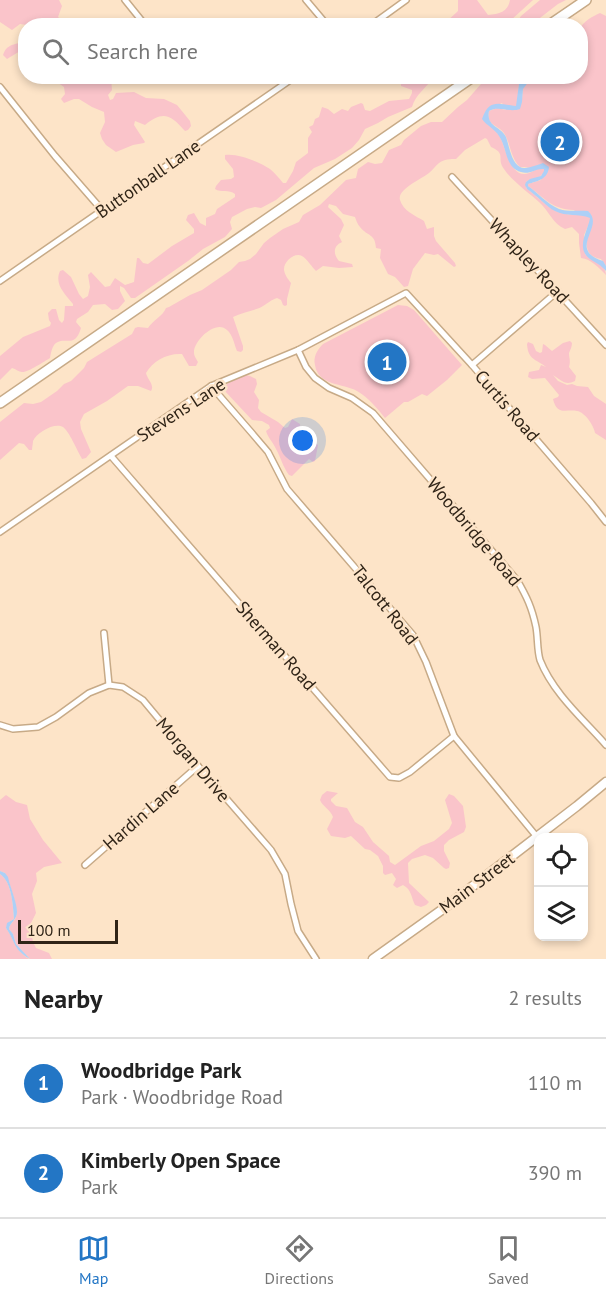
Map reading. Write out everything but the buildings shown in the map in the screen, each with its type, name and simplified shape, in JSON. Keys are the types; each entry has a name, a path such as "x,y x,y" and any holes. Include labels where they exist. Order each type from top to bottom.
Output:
{"main road":[{"path":"560,18 586,0"},
{"path":"0,403 462,84"},
{"name":"Main Street","path":"542,833 606,782"},
{"name":"Main Street","path":"373,959 534,839"}],"street":[{"path":"125,0 140,18"},
{"path":"306,0 321,18"},
{"path":"381,18 406,0"},
{"name":"Buttonball Lane","path":"0,280 284,84"},
{"path":"0,87 102,210"},
{"name":"Whapley Road","path":"452,177 606,345"},
{"path":"472,365 558,291"},
{"name":"Curtis Road","path":"406,293 472,365 606,522"},
{"name":"Stevens Lane","path":"0,532 211,386 298,350 406,293"},
{"name":"Woodbridge Road","path":"298,350 306,368 315,378 329,388 352,398 373,413 517,580 530,602 539,657 546,674 564,699 606,745"},
{"name":"Talcott Road","path":"211,386 268,452 287,489 412,635 426,662 454,736 534,833"},
{"name":"Sherman Road","path":"111,456 390,777 399,778 410,772 454,736"},
{"path":"0,725 12,729 38,727 89,693 109,685 104,633"},
{"name":"Morgan Drive","path":"109,685 123,687 143,700 271,850 285,874 298,931 316,959"},
{"name":"Hardin Lane","path":"85,865 198,766"}],"shaded area":[{"path":"0,0 59,0 62,6 59,18 18,18 18,26 12,30 0,22"},
{"path":"458,0 477,0 488,15 502,12 510,0 533,0 513,18 450,18 458,11"},
{"path":"540,0 566,0 540,18 520,18"},
{"path":"600,13 606,16 606,266 601,259 591,255 588,251 588,226 584,235 585,254 601,265 606,275 591,262 581,258 579,234 572,227 565,229 557,224 539,202 511,178 502,165 499,152 491,147 485,138 465,150 456,159 439,163 429,173 406,188 400,196 404,207 424,221 427,229 434,227 436,241 456,266 454,267 438,254 425,253 413,269 408,286 404,287 395,277 388,274 380,258 381,249 376,248 373,237 360,227 355,217 343,214 336,206 329,204 328,207 344,225 339,236 342,242 335,250 336,256 339,261 352,264 353,267 323,266 316,271 302,256 296,255 290,258 284,269 291,283 287,305 283,305 277,298 260,308 233,317 243,346 241,352 237,351 227,330 222,327 211,329 197,343 194,354 198,362 196,366 189,366 182,354 166,356 152,365 146,373 151,384 151,391 138,386 128,386 84,414 80,422 81,429 91,452 86,458 82,459 65,429 56,426 38,434 33,441 32,450 19,443 0,460 0,422 24,403 41,402 71,381 87,362 132,334 135,328 148,328 166,308 202,290 239,262 250,259 270,238 299,222 303,215 320,205 346,180 356,178 358,169 368,162 382,163 389,150 401,145 421,126 431,122 442,122 481,84 519,84 518,102 522,99 523,87 526,84 588,84 588,20","holes":["502,103 506,110 497,108 489,111 489,120 504,133 514,159 520,167 535,170 527,174 515,170 500,137 490,122 485,113","542,174 541,180 528,184 528,186 554,205 574,210 578,215 555,210 526,188 526,182"]},
{"path":"18,43 18,52 7,59 3,55 9,46"},
{"path":"60,84 112,84 112,90 108,95 110,100 116,93 134,92 146,98 164,99 177,105 190,121 191,126 185,131 166,116 157,117 145,125 135,121 134,125 145,142 116,152 106,145 100,133 105,122 104,112 79,99 64,103 61,99 65,94 64,87"},
{"path":"401,84 428,84 412,107 365,129 352,148 335,159 314,168 276,200 261,208 247,209 232,217 230,222 232,229 225,237 203,249 135,298 131,298 120,286 125,301 118,309 112,310 105,304 93,305 88,312 77,319 76,322 81,328 76,338 56,343 50,358 28,371 22,372 12,368 0,380 0,356 23,337 50,326 48,313 52,309 56,309 62,323 65,306 73,306 59,285 60,271 63,270 71,277 83,299 88,296 90,287 88,275 91,272 105,287 110,286 115,278 125,285 134,282 137,258 148,264 194,233 194,229 186,220 188,215 194,213 200,223 206,226 206,218 215,214 217,209 235,197 235,194 228,191 215,189 221,180 234,177 233,169 225,159 225,155 242,157 260,164 286,183 296,162 308,153 308,138 312,132 309,127 319,117 322,107 334,114 342,109 348,111 351,107 361,103 365,110 370,111 389,101 409,99 412,90"},
{"path":"398,305 414,310 462,365 427,396 422,394 404,402 385,418 361,394 321,377 317,372 315,359 317,351 323,344"},
{"path":"570,341 572,343 569,367 576,376 575,381 566,383 553,375 558,381 567,385 588,387 594,396 606,404 606,440 595,433 591,423 583,414 557,408 553,399 559,395 545,378 528,377 529,372 539,370 541,365 546,367 531,356 528,342 533,344 536,351 540,353 543,344 552,351"},
{"path":"246,375 256,379 254,392 259,400 258,408 261,412 285,428 292,419 300,424 301,438 307,443 312,441 318,445 315,461 309,459 292,476 287,472 266,431 270,428 269,425 262,421 252,420 223,389 230,382"},
{"path":"327,791 338,793 331,801 336,806 347,808 355,822 363,827 373,842 389,856 390,862 395,865 449,829 452,823 445,800 449,794 463,806 466,827 464,832 444,845 444,851 450,863 449,868 444,868 433,858 425,855 412,859 408,863 409,883 429,902 426,905 421,907 415,905 406,887 403,885 397,888 393,885 396,879 392,873 385,875 383,873 383,866 378,856 365,849 351,836 345,838 331,836 327,829 333,817 320,800"},
{"path":"6,795 16,802 27,805 30,819 43,840 62,863 44,867 36,873 37,881 32,894 36,913 30,925 33,942 36,948 49,953 52,959 30,959 16,944 9,929 17,913 7,877 0,871 0,800"},
{"path":"0,874 9,888 13,908 14,919 6,928 18,949 29,959 0,959"}],"water":[{"path":"519,84 527,84 523,89 520,109 493,109 489,111 490,120 504,133 517,165 525,168 543,163 549,167 545,177 528,186 559,209 588,211 593,224 587,244 588,250 592,256 603,261 606,271 590,259 583,250 590,218 555,211 527,189 526,182 541,176 544,169 527,173 516,170 509,162 499,136 482,119 491,105 516,106"},
{"path":"0,871 8,877 17,908 16,917 9,929 16,944 30,959 18,949 6,928 7,923 14,919 13,908 9,888"}],"place":[{"name":"Kimberly Open Space","path":"560,142"},
{"name":"Woodbridge Park","path":"387,362"}]}
